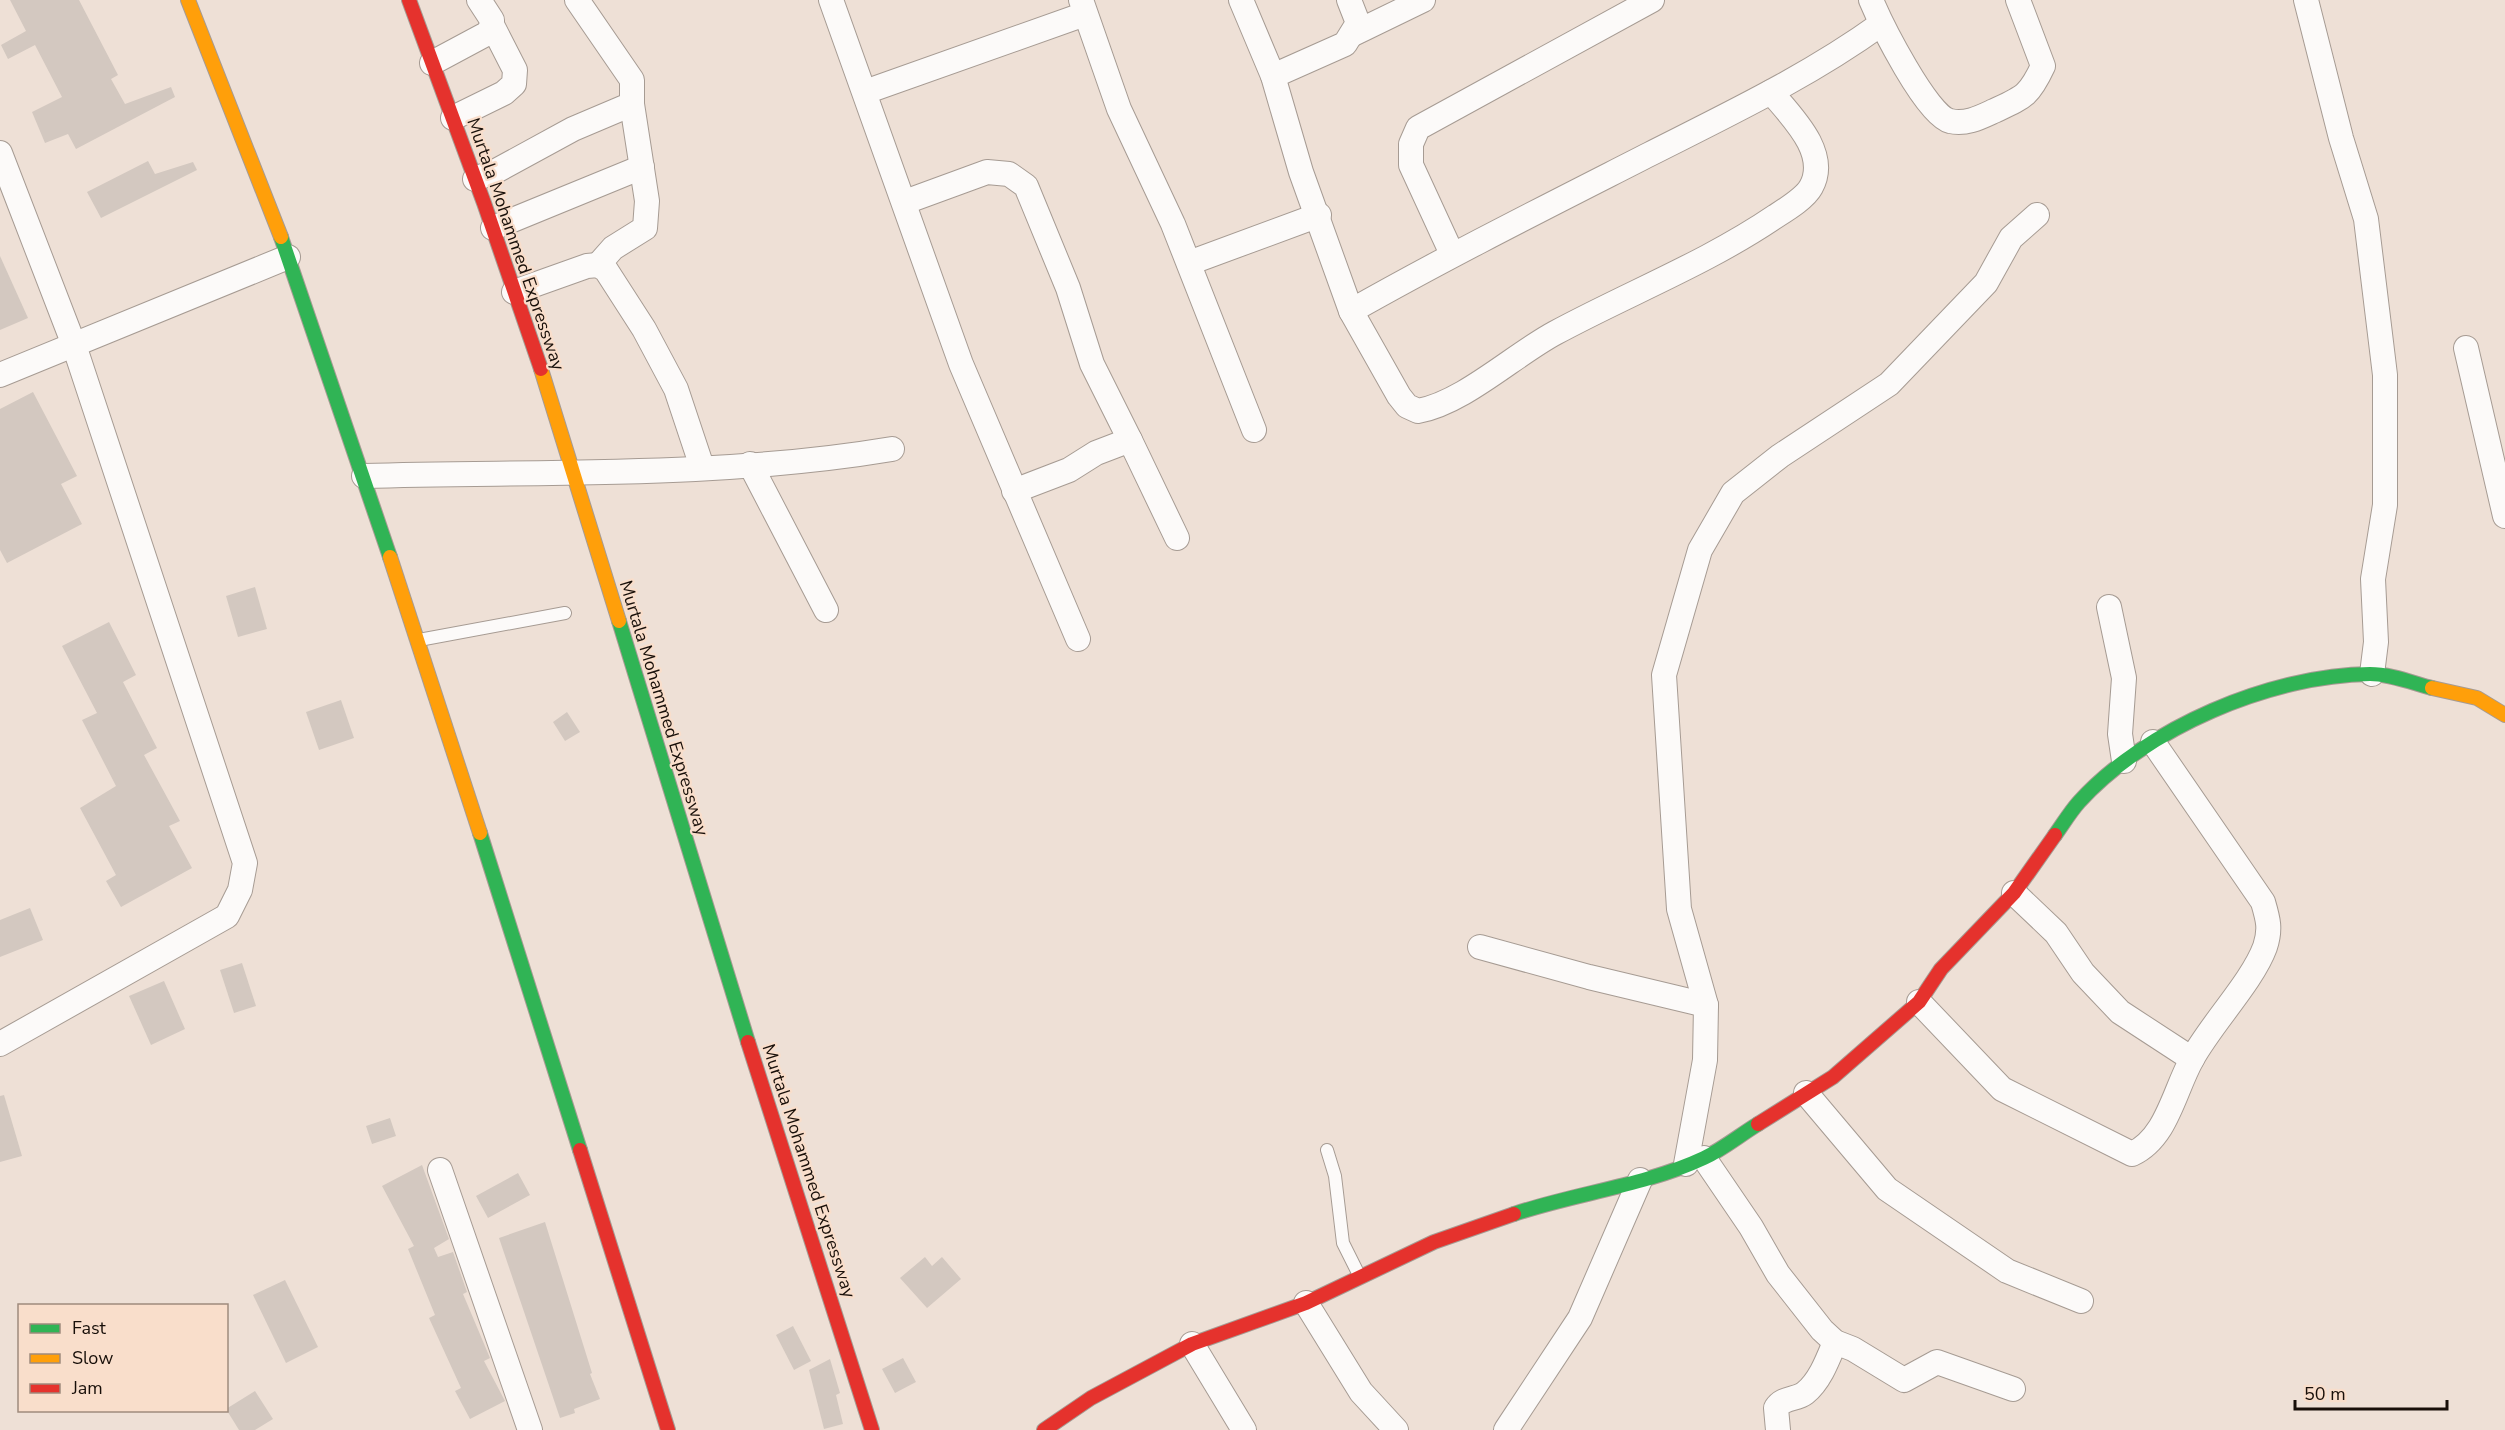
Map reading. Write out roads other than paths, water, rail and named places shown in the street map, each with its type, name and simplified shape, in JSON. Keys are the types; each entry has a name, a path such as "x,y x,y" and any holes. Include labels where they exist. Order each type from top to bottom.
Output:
{"main road":[{"path":"188,0 245,135 364,476 514,937 668,1430"},
{"name":"Murtala Mohammed Expressway","path":"409,0 493,228 574,473 710,923 873,1430"},
{"path":"1044,1430 1090,1398 1192,1344 1306,1303 1434,1242 1549,1202 1640,1180 1695,1161 1833,1077 1919,1002 1941,969 2014,893 2079,802 2124,762 2153,742 2207,712 2265,689 2324,678 2372,674 2477,698 2505,715"}],"street":[{"path":"453,118 504,93 514,84 515,70 492,25 492,20 478,0"},
{"path":"577,0 632,80 632,104 647,201 645,228 613,248 598,265"},
{"path":"831,0 961,364 1078,639"},
{"path":"1241,0 1273,76 1300,172 1319,215 1352,311 1407,406 1418,411 1445,402 1554,333 1653,286 1752,233 1791,206 1811,187 1816,163 1804,132 1771,92"},
{"path":"1273,76 1345,44 1358,23 1349,0"},
{"path":"1353,34 1423,0"},
{"path":"1452,254 1411,165 1411,144 1418,128 1652,0"},
{"path":"1871,0 1881,24 1932,109 1950,122 1974,121 2031,91 2043,66 2018,0"},
{"path":"2306,0 2341,138 2366,219 2385,375 2385,505 2373,579 2376,642 2372,674"},
{"path":"865,92 1083,7 1119,109 1189,263 1254,430"},
{"path":"1352,311 1452,254 1771,92 1839,54 1881,24"},
{"path":"432,63 488,33 492,25"},
{"path":"475,179 496,171 573,129 632,104"},
{"path":"0,153 74,345 245,863 240,890 227,916 0,1044"},
{"path":"493,228 642,167"},
{"path":"904,202 987,172 1009,174 1026,186 1068,288 1092,364 1177,538"},
{"path":"1189,263 1319,215"},
{"path":"2013,1389 1937,1362 1904,1380 1853,1349 1835,1342 1822,1330 1779,1274 1751,1227 1695,1161 1705,1060 1706,1005 1680,909 1664,675 1701,550 1733,494 1780,456 1889,384 1986,283 2011,238 2037,215"},
{"path":"0,375 288,257"},
{"path":"514,292 587,266 598,265 606,270 638,319 670,379 702,467"},
{"path":"2466,348 2505,516"},
{"path":"1014,491 1069,470 1096,453 1130,440"},
{"path":"364,476 574,473 702,467 834,459 892,448"},
{"path":"750,464 826,610"},
{"path":"2109,607 2124,678 2120,734 2124,762"},
{"path":"1919,1002 2002,1089 2132,1154 2144,1149 2158,1131 2192,1059 2264,948 2270,925 2263,902 2153,742"},
{"path":"2014,893 2056,933 2083,973 2120,1012 2192,1059"},
{"path":"1480,947 1588,977 1706,1005"},
{"path":"1806,1093 1887,1189 2007,1271 2081,1301"},
{"path":"440,1170 530,1430"},
{"path":"1506,1430 1580,1318 1640,1180"},
{"path":"1306,1303 1361,1392 1396,1430"},
{"path":"1778,1430 1776,1408 1784,1400 1804,1394 1816,1381 1835,1342"},
{"path":"1192,1344 1244,1430"}],"lane":[{"path":"417,640 565,613"},
{"path":"1327,1149 1335,1176 1343,1243 1360,1278"}]}
